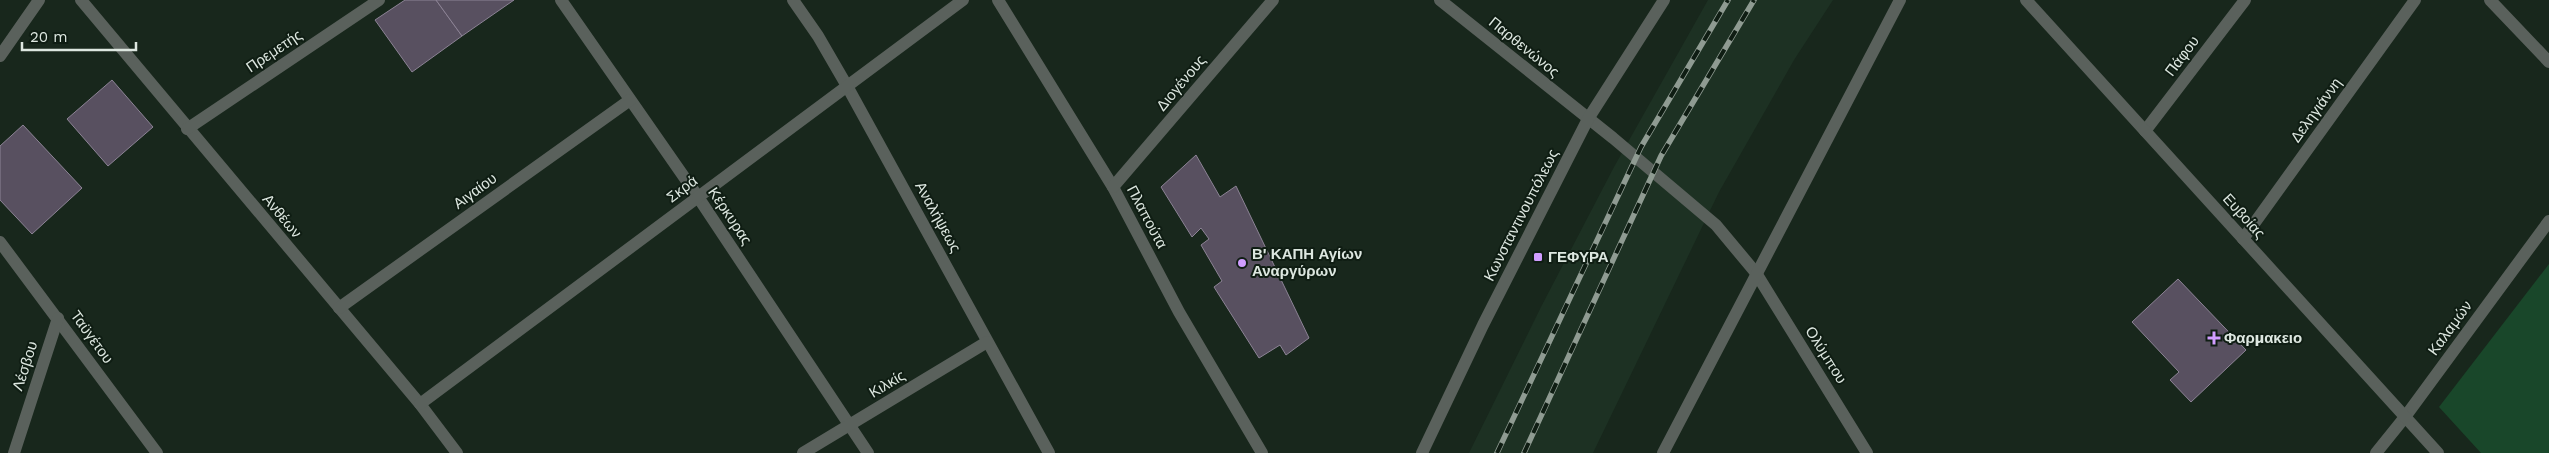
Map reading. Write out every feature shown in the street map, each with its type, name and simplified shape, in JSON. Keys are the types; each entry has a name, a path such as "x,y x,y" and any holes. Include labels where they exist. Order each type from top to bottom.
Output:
{"street":[{"path":"0,56 39,0"},
{"name":"Ανθέων","path":"81,0 187,129 420,404 457,453"},
{"name":"Πρεμετής","path":"187,129 379,0"},
{"name":"Κέρκυρας","path":"561,0 698,197 868,453"},
{"name":"Αναλήψεως","path":"793,0 818,36 847,86 1049,453"},
{"name":"Σκρά","path":"420,404 963,0"},
{"name":"Πλαπούτα","path":"998,0 1113,187 1179,312 1262,453"},
{"name":"Διογένους","path":"1113,187 1273,0"},
{"name":"Παρθενώνος","path":"1440,0 1588,119 1716,226 1756,273"},
{"name":"Κωνσταντινουπόλεως","path":"1422,453 1483,325 1588,119 1664,0"},
{"path":"1662,453 1900,0"},
{"name":"Ευβοίας","path":"2026,0 2438,453"},
{"name":"Πάφου","path":"2145,131 2245,0"},
{"name":"Δεληγιάννη","path":"2243,238 2415,0"},
{"path":"2490,0 2549,62"},
{"name":"Αιγαίου","path":"339,308 630,100"},
{"name":"Καλαμών","path":"2376,453 2406,417 2549,222"},
{"name":"Ταϋγέτου","path":"0,242 157,453"},
{"name":"Ολύμπου","path":"1756,273 1868,453"},
{"name":"Λέσβου","path":"14,453 58,318"},
{"name":"Κιλκίς","path":"803,453 987,342"}],"shaded area":[{"path":"1708,0 1833,0 1794,60 1719,192 1593,453 1469,453 1541,307 1614,167"}],"green space":[{"path":"2549,264 2549,453 2481,453 2439,407"}],"building":[{"path":"405,0 436,0 462,36 412,72 375,20"},
{"path":"436,0 514,0 462,36"},
{"path":"112,80 153,127 108,166 67,119"},
{"path":"23,125 82,188 32,234 0,200 0,146"},
{"name":"Β' ΚΑΠΗ Αγίων Αναργύρων","path":"1196,155 1220,197 1236,186 1309,338 1286,355 1280,345 1259,358 1214,287 1222,281 1201,245 1209,239 1201,228 1192,237 1161,187"},
{"path":"2178,279 2246,350 2191,402 2170,380 2179,372 2132,322"}],"railway":[{"path":"1497,453 1641,147 1728,0"},
{"path":"1524,453 1661,156 1754,0"}],"place":[{"name":"ΓΕΦΥΡΑ","path":"1538,257"},
{"name":"Β' ΚΑΠΗ Αγίων Αναργύρων","path":"1242,263"},
{"name":"Φαρμακειο","path":"2214,338"}]}
